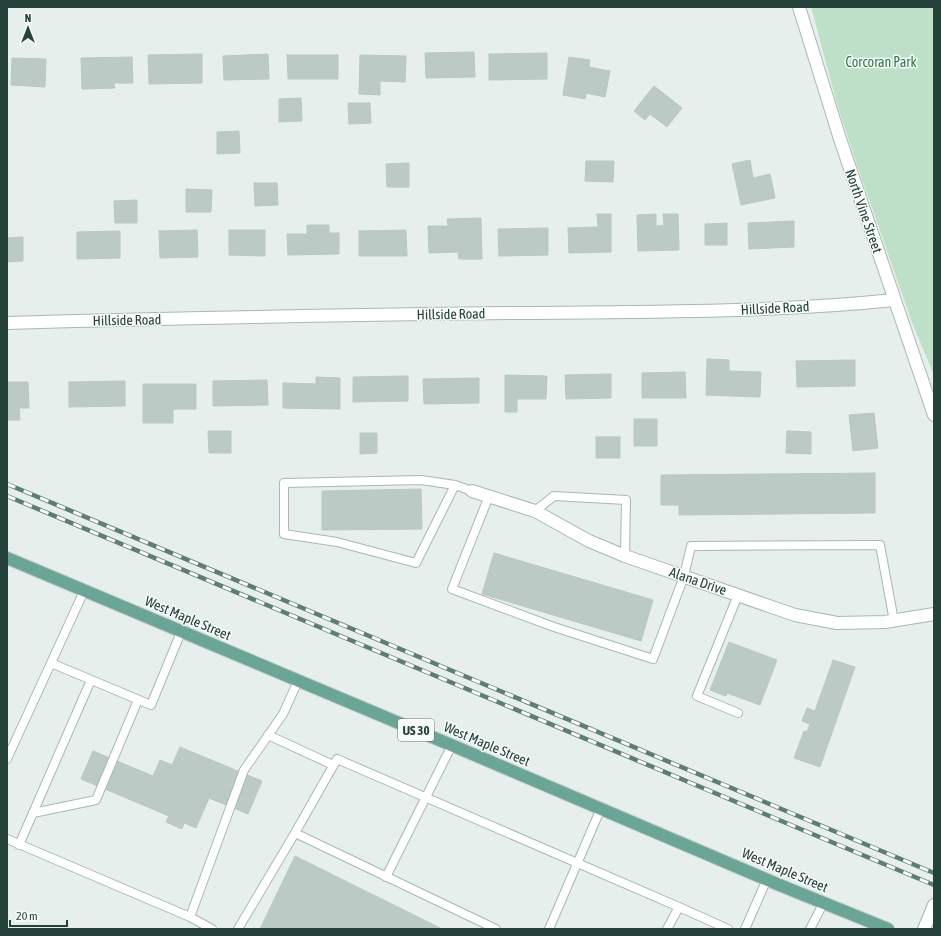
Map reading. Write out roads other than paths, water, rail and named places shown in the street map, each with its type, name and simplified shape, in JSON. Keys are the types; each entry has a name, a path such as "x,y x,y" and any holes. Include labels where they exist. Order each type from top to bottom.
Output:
{"main road":[{"name":"West Maple Street","path":"7,558 888,929"}],"street":[{"name":"North Vine Street","path":"799,7 842,146 934,415"},
{"name":"Hillside Road","path":"7,323 402,314 724,310 894,300"},
{"name":"Alana Drive","path":"472,491 535,511 589,541 625,556 795,615 837,623 885,622 934,614"},
{"path":"924,929 934,905"}],"lane":[{"path":"455,485 416,563 337,542 284,534 284,483 421,480 455,485 472,491"},
{"path":"489,496 452,590 554,627 653,659 684,576 691,546 880,545 894,621"},
{"path":"535,511 554,496 626,500 625,556"},
{"path":"7,759 84,591"},
{"path":"738,595 697,696 738,713"},
{"path":"51,663 151,705 180,632"},
{"path":"20,845 91,680"},
{"path":"190,917 244,770 284,714 298,681"},
{"path":"33,813 96,800 138,700"},
{"path":"268,735 333,765"},
{"path":"386,877 427,798 452,745"},
{"path":"238,929 337,760 679,906 728,929"},
{"path":"548,929 601,808"},
{"path":"295,833 496,929"},
{"path":"7,839 190,917 212,929"},
{"path":"744,929 767,879"},
{"path":"810,929 824,902"},
{"path":"667,929 679,906"}],"railway":[{"path":"7,484 934,873"},
{"path":"7,496 934,885"}],"park label":[{"name":"Corcoran Park","path":"881,62"}]}
